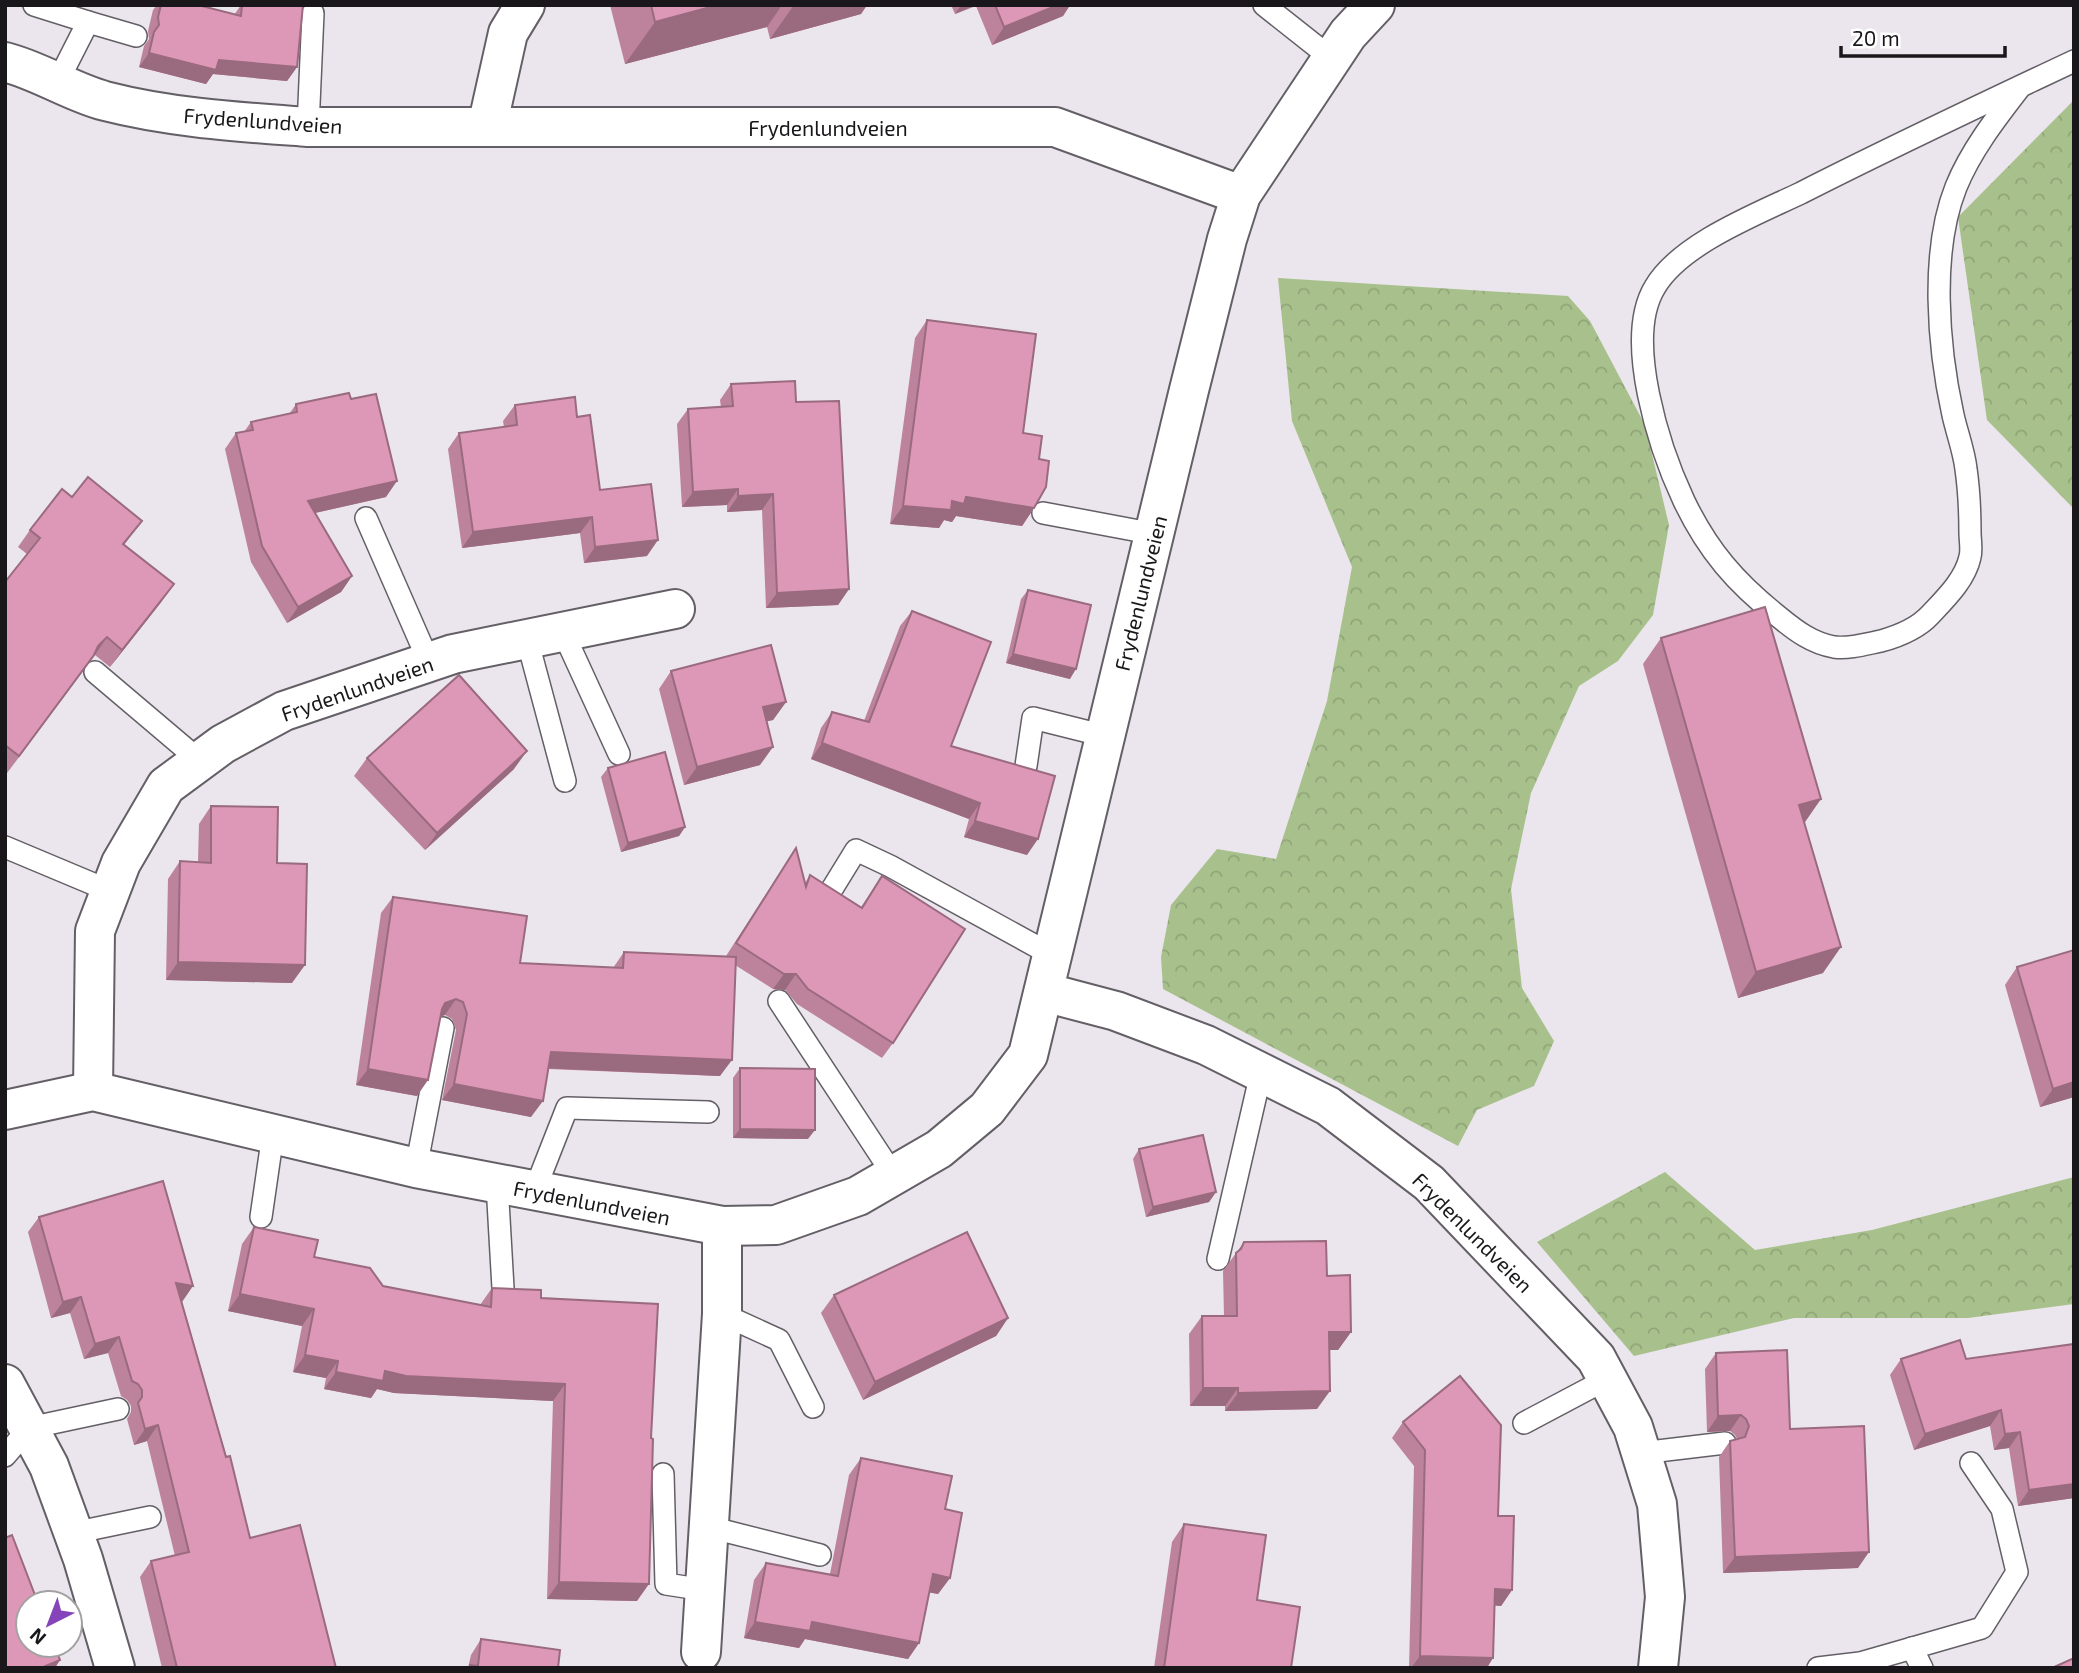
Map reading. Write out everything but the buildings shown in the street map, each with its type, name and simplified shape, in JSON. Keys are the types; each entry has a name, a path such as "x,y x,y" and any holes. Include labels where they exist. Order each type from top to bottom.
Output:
{"street":[{"name":"Frydenlundveien","path":"5,1110 93,1091 416,1168 722,1226 776,1225 858,1196 939,1149 987,1109 1028,1055 1227,239 1241,195 1348,34 1376,5"},
{"path":"487,127 512,15"},
{"name":"Frydenlundveien","path":"5,62 25,67 103,100 207,120 308,127 1055,127 1241,195"},
{"name":"Frydenlundveien","path":"93,1091 95,931 121,863 166,786 223,744 284,711 453,654 675,609"},
{"name":"Frydenlundveien","path":"1044,992 1116,1011 1206,1045 1328,1106 1429,1182 1596,1358 1633,1427 1657,1504 1665,1597 1658,1668"},
{"path":"701,1652 722,1314 722,1226"},
{"path":"5,1384 17,1442 49,1466 116,1668"}],"lane":[{"path":"34,5 136,36"},
{"path":"1264,5 1331,58"},
{"path":"308,127 313,13"},
{"path":"58,81 88,22"},
{"path":"2021,86 1976,150 1956,187 1943,234 1941,321 1952,411 1966,468 1970,557 1958,584 1921,624 1892,638 1861,646 1836,647 1804,637 1756,600 1730,575 1707,542 1684,501 1660,441 1641,353 1644,315 1655,286 1691,250 1714,236 1842,172 2021,86 2074,61"},
{"path":"1043,513 1155,534"},
{"path":"366,518 429,662"},
{"path":"545,636 619,754"},
{"path":"545,636 565,781"},
{"path":"95,672 200,761"},
{"path":"1026,766 1032,718 1105,736"},
{"path":"5,847 110,891"},
{"path":"832,889 856,850 1052,955"},
{"path":"779,1001 894,1175"},
{"path":"416,1168 443,1028"},
{"path":"1218,1259 1261,1073"},
{"path":"534,1192 567,1108 708,1112"},
{"path":"261,1217 273,1134"},
{"path":"497,1184 503,1288"},
{"path":"722,1314 779,1340 813,1407"},
{"path":"1524,1423 1607,1379"},
{"path":"17,1442 118,1409"},
{"path":"1641,1453 1725,1443"},
{"path":"1818,1668 1860,1663 1982,1628 2017,1572 2002,1509 1971,1463"},
{"path":"663,1474 666,1584 705,1590"},
{"path":"73,1534 150,1517"},
{"path":"709,1527 820,1555"},
{"path":"1912,1648 1922,1668"}],"green space":[{"path":"2074,100 2074,509 1987,420 1958,217"},
{"path":"1278,278 1568,296 1590,321 1645,425 1669,525 1653,615 1618,661 1579,686 1531,793 1511,889 1522,988 1554,1041 1534,1086 1477,1110 1458,1146 1163,989 1161,957 1171,905 1217,849 1276,859 1327,701 1352,567 1292,421"},
{"path":"1665,1172 1755,1250 1872,1230 2074,1177 2074,1304 1968,1318 1794,1318 1634,1356 1537,1242"}]}
